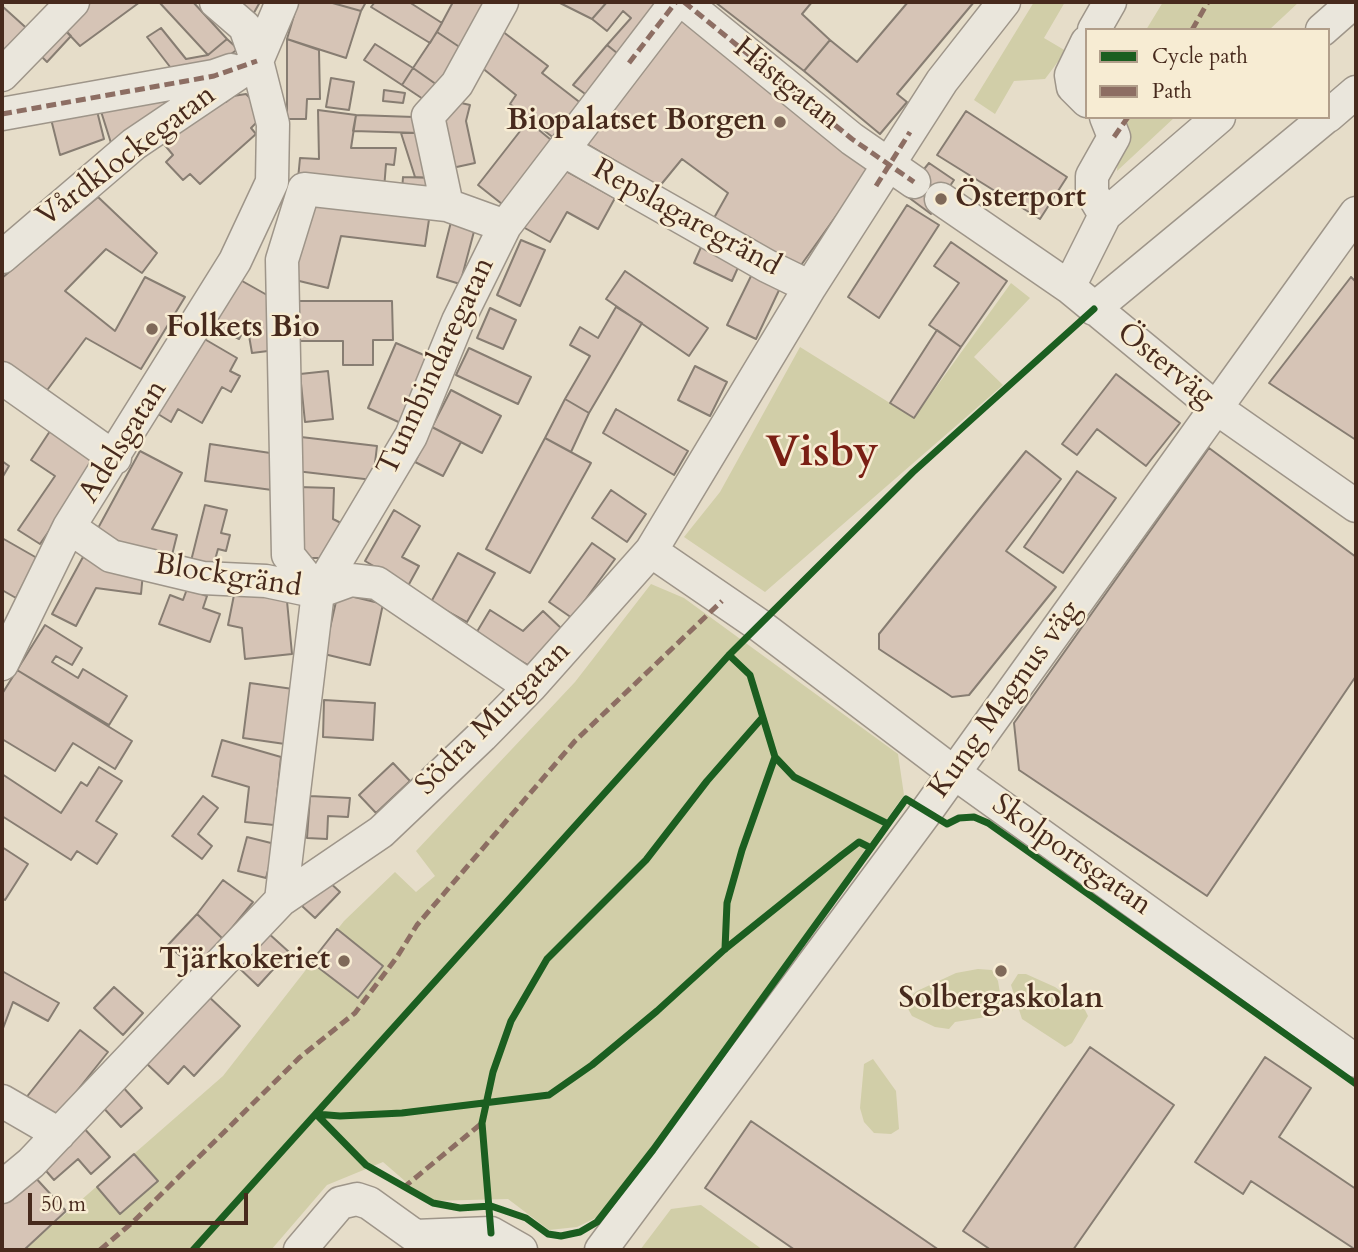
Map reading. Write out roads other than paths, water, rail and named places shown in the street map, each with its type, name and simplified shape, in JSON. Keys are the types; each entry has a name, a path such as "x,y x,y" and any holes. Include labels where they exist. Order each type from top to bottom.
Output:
{"street":[{"path":"2,75 73,2"},
{"name":"Adelsgatan","path":"2,664 11,626 69,527 115,458 235,261 272,182 273,124 257,61 245,27 216,2"},
{"path":"2,114 214,76 257,61 282,2"},
{"path":"447,205 428,116 457,85 502,2"},
{"name":"Tunnbindaregatan","path":"281,900 318,592 411,436 458,321 505,226 676,2"},
{"name":"Hästgatan","path":"684,2 902,174"},
{"name":"Södra Murgatan","path":"2,1187 59,1134 281,900 381,832 530,687 651,551 810,287 902,174 942,80 1004,2"},
{"path":"1095,28 1111,2"},
{"path":"1324,28 1347,8 1356,5"},
{"path":"1085,46 1071,75 1073,87 1085,99"},
{"name":"Vårdklockegatan","path":"2,257 134,144 257,61"},
{"path":"1330,114 1356,92"},
{"path":"1105,215 1092,193 1092,176 1114,136 1107,119"},
{"path":"1069,287 1105,215 1217,119"},
{"path":"1094,309 1323,119"},
{"name":"Repslagaregränd","path":"564,150 810,287"},
{"path":"318,592 288,555 282,260 304,189 447,205 505,226"},
{"name":"Österväg","path":"941,199 1069,287 1216,408 1356,506"},
{"name":"Kung Magnus väg","path":"601,1250 953,772 1356,213"},
{"path":"235,261 282,281"},
{"path":"2,378 115,458"},
{"name":"Blockgränd","path":"69,527 111,556 204,578 266,581 318,592 351,580 377,583 530,687"},
{"name":"Skolportsgatan","path":"651,551 758,625 953,772 1356,1061"},
{"path":"2,1101 59,1134"},
{"path":"300,1250 340,1203 357,1199 369,1203 409,1243 491,1233 521,1250"}],"place":[{"name":"Biopalatset Borgen","path":"780,122"},
{"name":"Österport","path":"941,199"},
{"name":"Folkets Bio","path":"152,329"},
{"name":"Tjärkokeriet","path":"344,961"},
{"name":"Solbergaskolan","path":"1001,971"}],"district":[{"name":"Visby","path":"822,455"}]}
